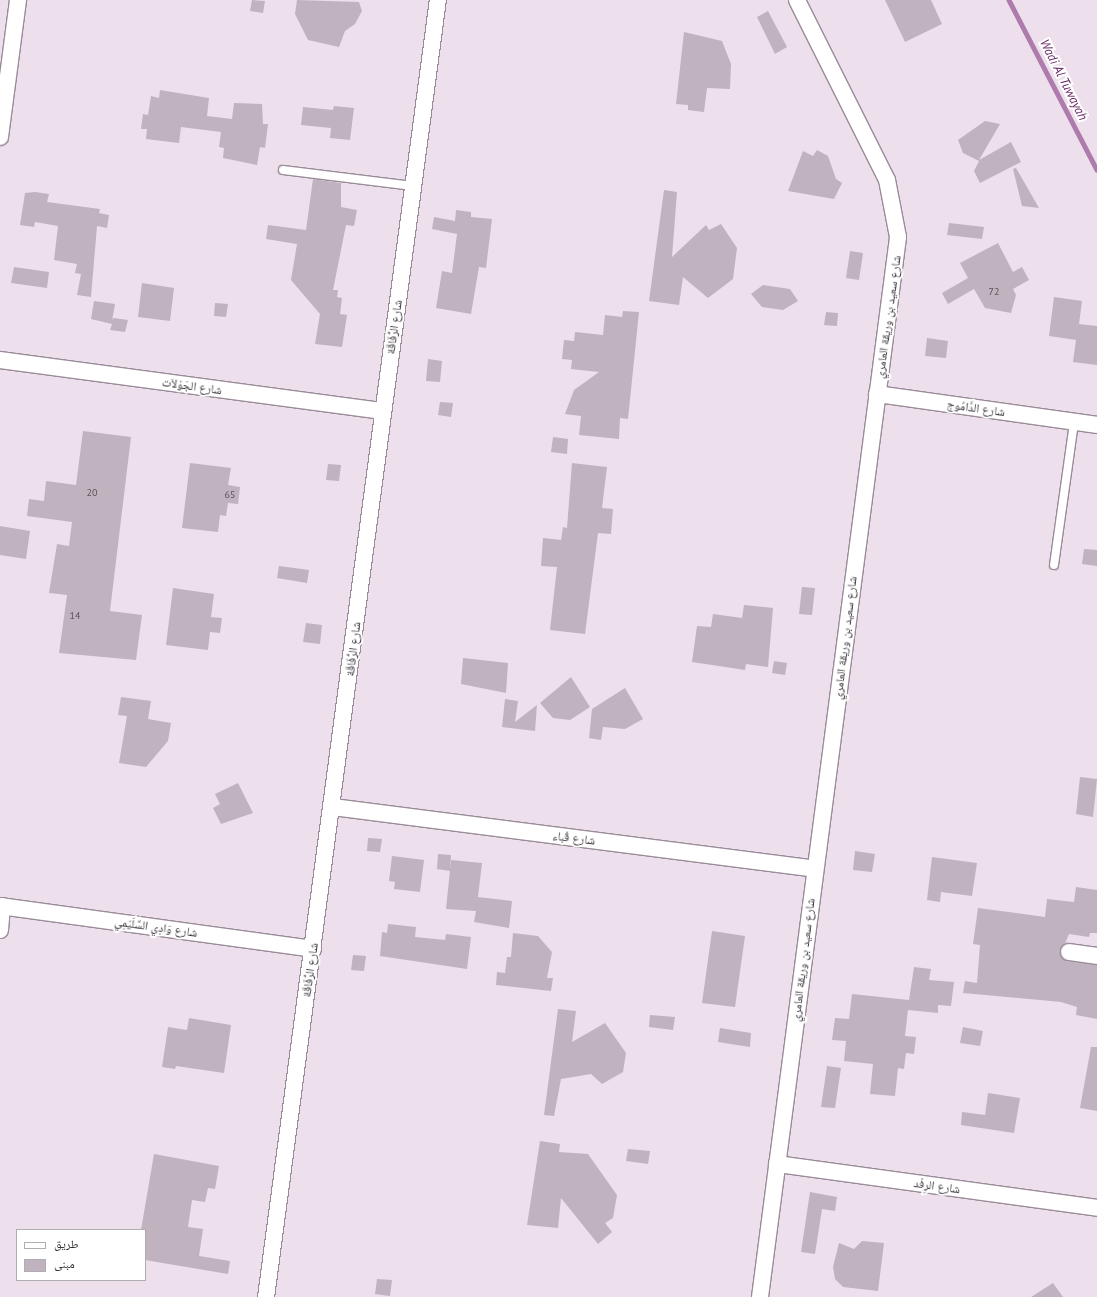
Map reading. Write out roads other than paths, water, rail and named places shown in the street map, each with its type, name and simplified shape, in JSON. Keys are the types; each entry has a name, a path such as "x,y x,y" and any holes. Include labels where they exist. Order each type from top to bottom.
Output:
{"street":[{"path":"0,137 6,40 18,0"},
{"name":"شارع الرُّفَاقَة","path":"266,1297 333,807 383,411 438,0"},
{"name":"شارع سعيد بن وريقة العامري","path":"760,1297 877,394 896,266 895,208 887,180 797,0"},
{"name":"شارع الجَوْلاَت","path":"0,360 383,411"},
{"name":"شارع الدَّامُوج","path":"877,394 1097,425"},
{"name":"شارع قُباء","path":"333,807 815,869"},
{"path":"0,930 1,906"},
{"name":"شارع وَادِي السِّلَيْمِي","path":"1,906 313,949"},
{"path":"1069,952 1097,956"},
{"name":"شارع الرِفْد","path":"778,1164 1097,1208"}],"lane":[{"path":"282,170 413,186"},
{"path":"1054,565 1074,422"}],"waterway":[{"name":"Wadi Al Tuwayah","path":"1009,0 1097,170"}]}
